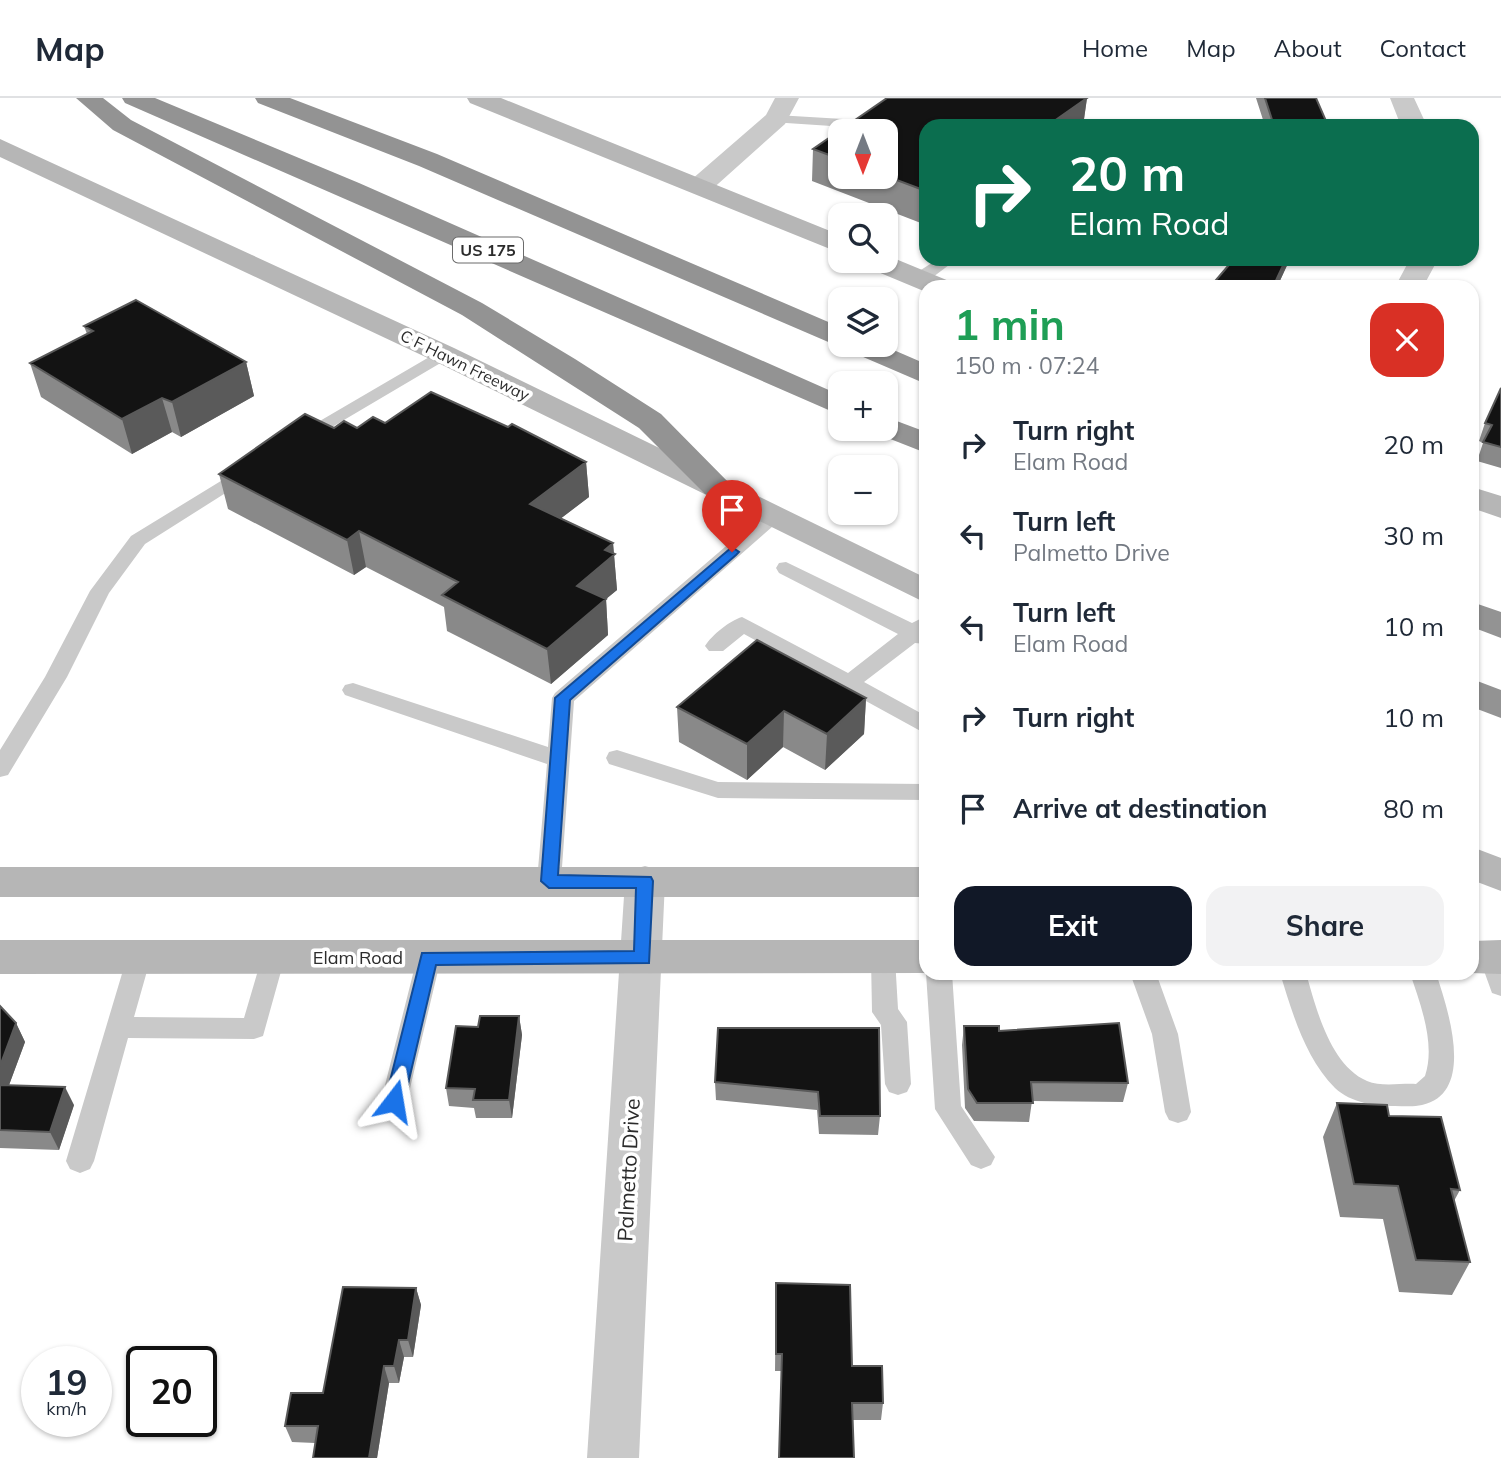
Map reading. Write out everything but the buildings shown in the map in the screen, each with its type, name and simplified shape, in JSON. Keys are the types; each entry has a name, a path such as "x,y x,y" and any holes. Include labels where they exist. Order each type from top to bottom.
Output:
{"highway":[{"path":"88,98 122,125 472,309 564,365 650,421 716,487"},
{"name":"US 175","path":"134,98 362,195 828,401"},
{"path":"267,98 429,159 828,333"},
{"path":"885,357 919,372"},
{"path":"898,431 919,441"},
{"path":"1479,616 1501,626"},
{"path":"1479,695 1501,705"}],"main road":[{"path":"479,98 700,186 828,241"},
{"name":"C F Hawn Freeway","path":"0,147 443,354 919,588"},
{"path":"898,270 922,280"},
{"path":"1479,500 1501,508"},
{"path":"1479,865 1501,876"},
{"path":"0,882 919,882"},
{"path":"1479,882 1501,882"},
{"name":"Elam Road","path":"0,957 919,957"}],"street":[{"path":"1402,98 1411,119"},
{"path":"700,186 782,108"},
{"name":"Palmetto Drive","path":"613,1458 643,958 645,881"}],"lane":[{"path":"782,108 870,127 896,117"},
{"path":"931,280 942,266"},
{"path":"282,448 443,354"},
{"path":"0,769 56,677 100,591 138,540 247,471"},
{"path":"549,881 563,698 774,515"},
{"path":"786,568 919,631"},
{"path":"716,646 742,624 919,722"},
{"path":"849,684 919,633"},
{"path":"353,690 558,759"},
{"path":"617,758 718,790 919,792"},
{"path":"80,1161 139,957"},
{"path":"118,1027 254,1029 273,957"},
{"path":"394,1101 429,958"},
{"path":"883,958 885,1012 894,1021 898,1084"},
{"path":"939,980 948,1109 981,1157"},
{"path":"1146,980 1165,1034 1178,1112"},
{"path":"1295,980 1311,1027 1339,1077 1359,1090 1420,1095 1436,1083 1441,1067 1437,1021 1425,980"}],"route":[{"path":"394,1101 429,958 643,958 645,881 549,881 563,698 732,552"}]}
